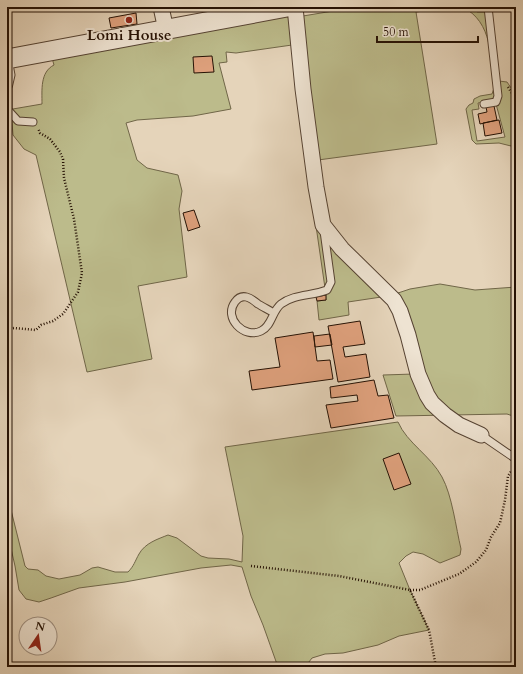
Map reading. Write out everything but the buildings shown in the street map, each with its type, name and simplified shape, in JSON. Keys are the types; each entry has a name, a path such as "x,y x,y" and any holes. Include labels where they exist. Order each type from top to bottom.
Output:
{"street":[{"path":"161,7 166,30"},
{"path":"7,58 287,7"},
{"path":"295,7 303,89 316,187 323,225 342,249 394,300 400,310 418,374 432,403 459,425 481,435"}],"lane":[{"path":"484,104 496,102 498,96 488,7"},
{"path":"7,58 11,75 8,88 8,110 18,121 33,122"},
{"path":"274,313 252,298 245,296 237,299 231,312 233,320 238,327 244,331 254,333 261,331 266,327 279,306 284,302 301,296 327,290 330,287 331,282 323,225"},
{"path":"481,435 516,459"}],"path":[{"path":"7,328 36,330 41,325 53,321 69,306 78,292 82,273 74,219 64,178 63,159 60,152 50,139 40,133 33,122"},
{"path":"251,566 339,576 410,590 420,590 459,574 476,562 486,550 491,537 500,523 506,500 508,476 513,467 516,466"},
{"path":"410,590 429,630 436,667"}],"shaded area":[{"path":"357,7 455,7 416,12 437,144 318,160 329,225 392,295 410,289 440,284 475,290 516,287 516,417 507,414 396,416 383,375 414,374 388,296 348,302 349,315 319,320 317,301 326,300 325,288 305,150 292,45 236,53 226,52 227,62 219,63 231,109 193,116 137,120 126,123 137,160 147,168 178,175 182,191 179,209 187,277 138,286 152,359 87,372 36,155 24,149 13,135 12,122 7,115 7,110 42,104 44,77 49,68 54,65 52,58 287,16 290,21 303,16"},
{"path":"462,7 477,7 477,12 487,12 491,56 485,31 480,22 472,13"},
{"path":"499,81 507,82 516,95 516,141 513,141 511,146 499,143 476,144 472,140 466,109 473,103 474,99 480,96 492,94 494,88 495,100 478,103 479,109 472,110 477,141 505,137 496,104"},
{"path":"398,422 402,430 432,462 442,477 451,502 461,549 460,555 440,563 423,554 413,552 399,563 429,630 399,636 378,645 343,653 325,654 312,658 305,667 278,667 251,596 242,567 231,565 201,568 125,582 79,588 39,602 26,599 19,590 7,531 7,494 25,566 28,569 38,570 46,576 59,579 80,575 92,568 98,567 115,572 128,572 145,547 168,535 177,538 201,556 242,562 243,536 225,447"}],"place":[{"name":"Lomi House","path":"129,20"}]}
